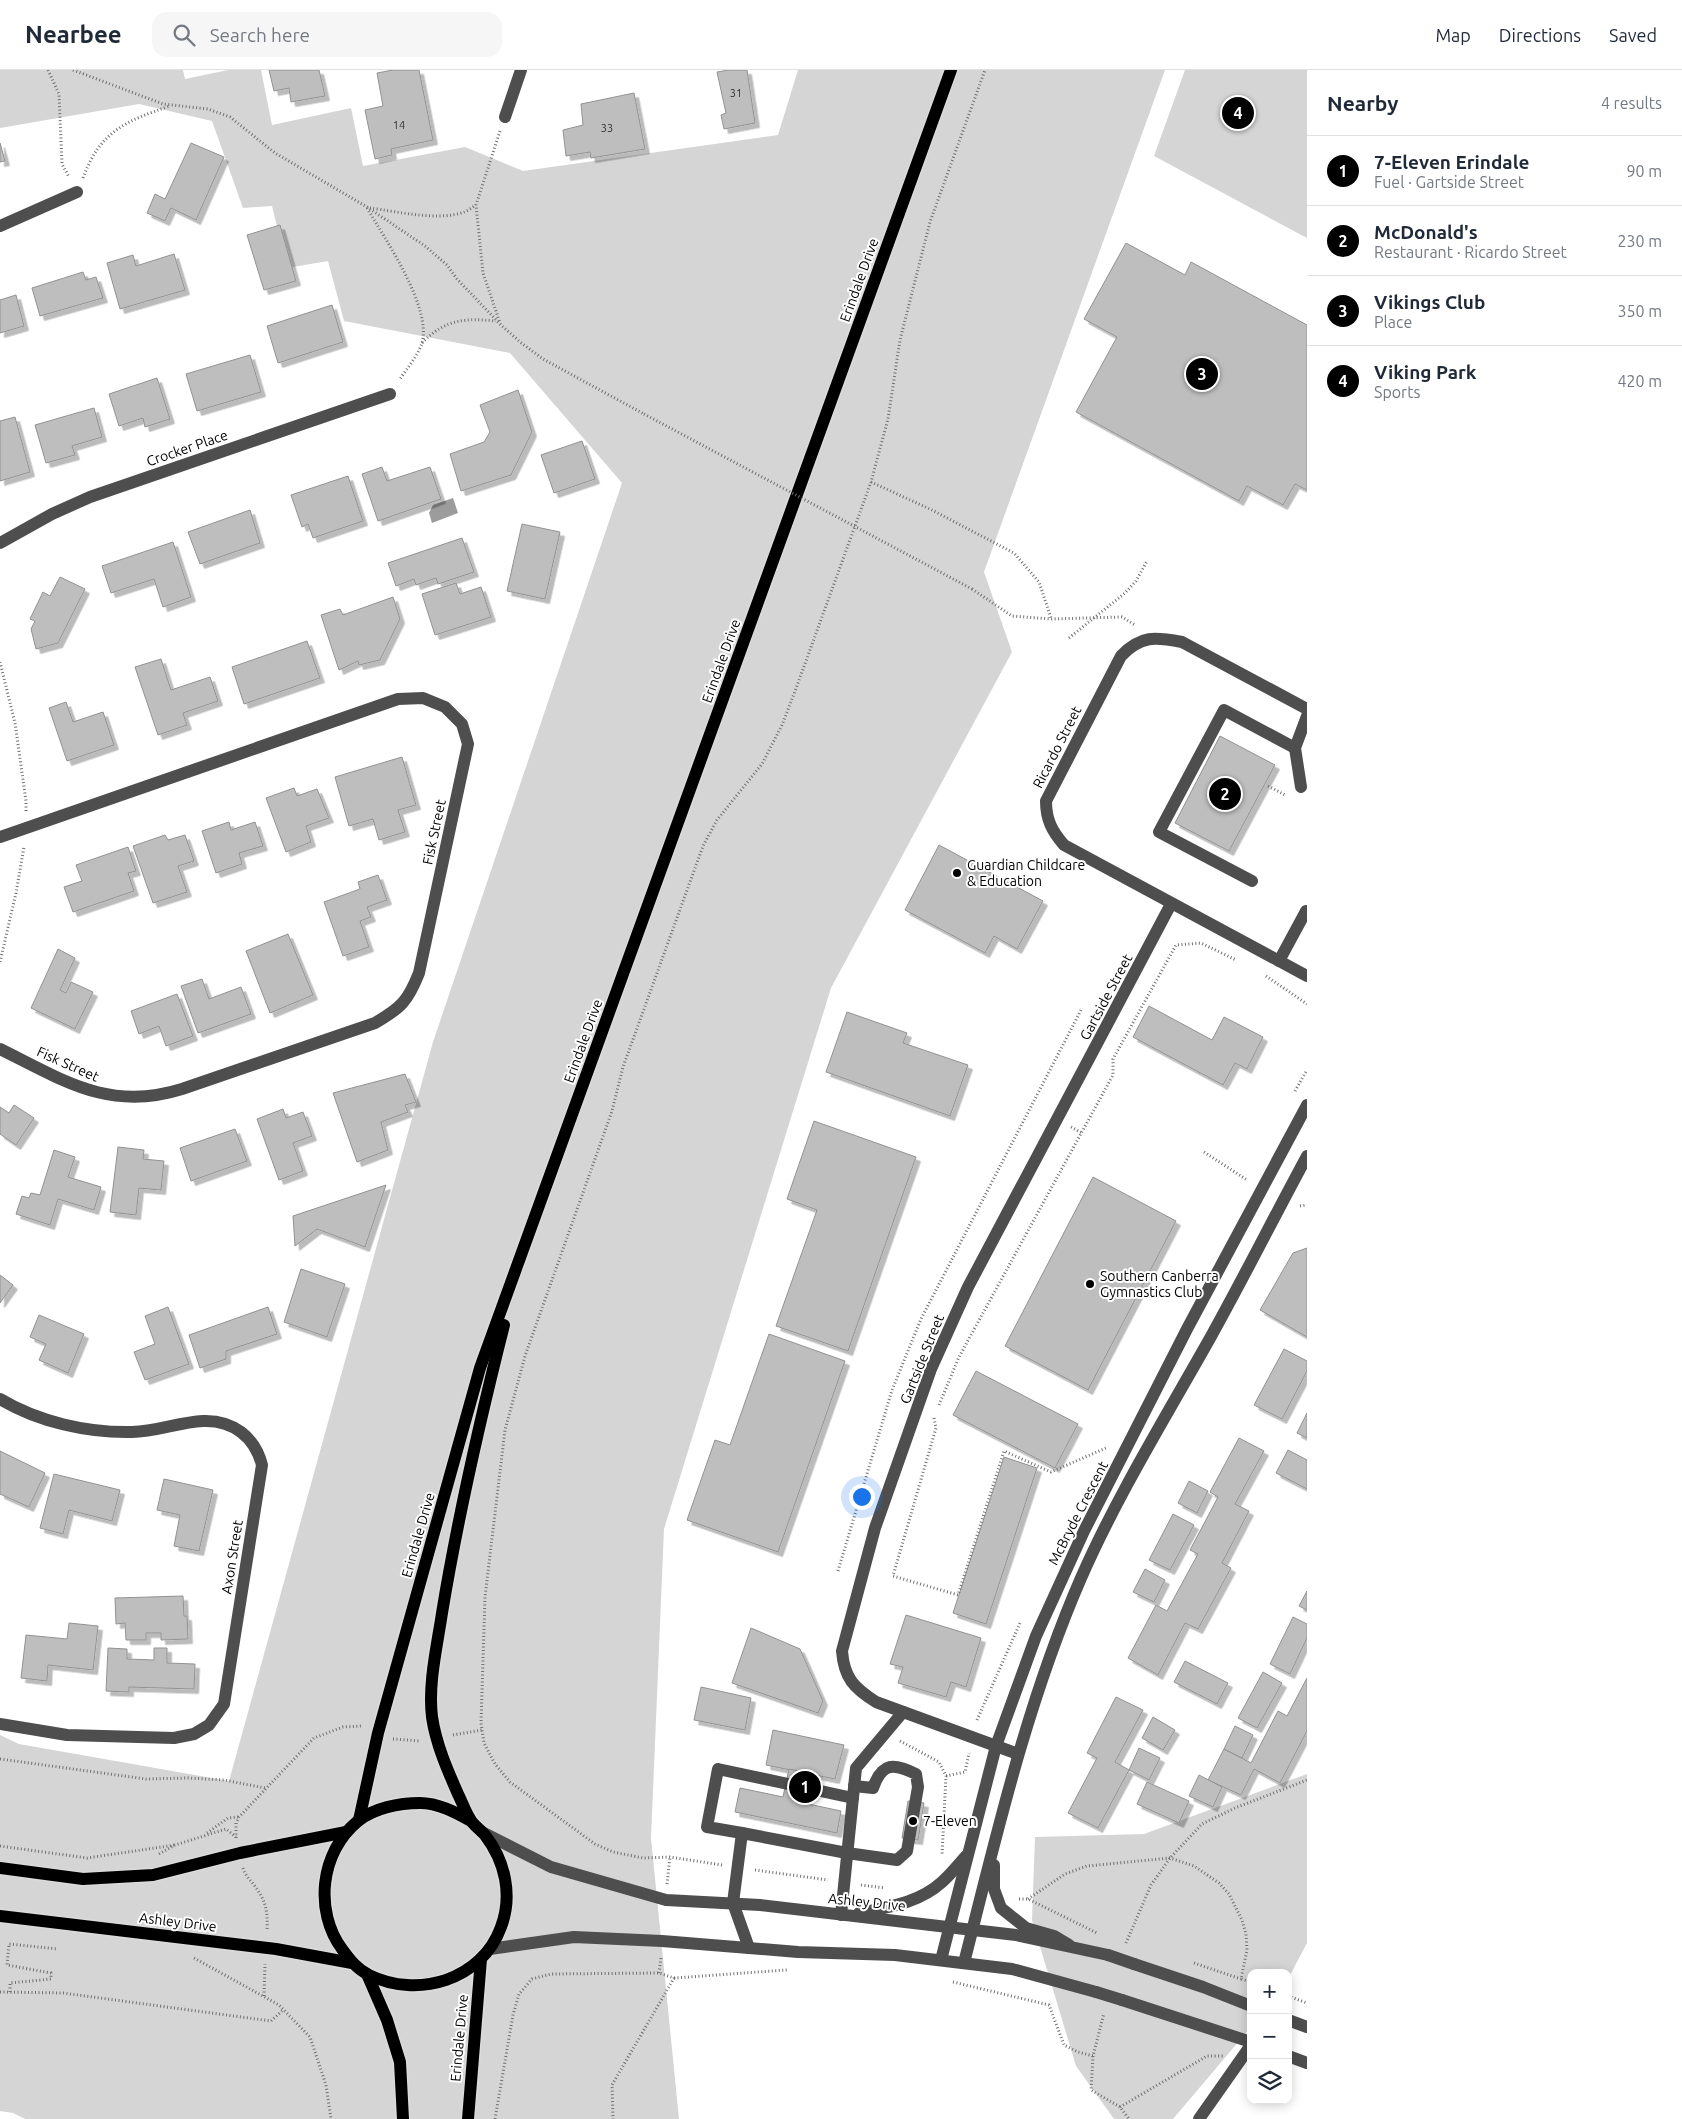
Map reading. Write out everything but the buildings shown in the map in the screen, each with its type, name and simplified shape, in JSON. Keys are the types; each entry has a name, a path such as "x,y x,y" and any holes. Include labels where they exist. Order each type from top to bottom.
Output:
{"main road":[{"name":"Erindale Drive","path":"359,1820 378,1733 480,1368 951,70"},
{"name":"Erindale Drive","path":"470,1820 441,1756 432,1716 432,1678 453,1545 482,1412 520,1262"},
{"path":"422,1803 448,1808 470,1820 482,1832 497,1852 505,1877 507,1902 501,1927 490,1949 471,1968 449,1980 424,1986 399,1985 367,1974 352,1963 335,1940 325,1912 324,1882 333,1853 346,1832 359,1820 396,1804 422,1803"},
{"path":"0,1868 83,1879 153,1875 240,1853 346,1832"},
{"name":"Ashley Drive","path":"0,1916 276,1949 352,1963"},
{"name":"Erindale Drive","path":"468,2119 481,1959"},
{"path":"367,1974 387,2020 400,2062 403,2119"}],"street":[{"path":"504,117 521,70"},
{"path":"0,226 77,192"},
{"name":"Crocker Place","path":"0,543 52,514 90,497 390,394"},
{"name":"Ricardo Street","path":"1307,709 1182,642 1158,637 1143,639 1130,646 1121,656 1046,801 1046,817 1053,832 1064,845 1307,976"},
{"name":"Fisk Street","path":"0,836 398,699 422,698 445,707 462,724 468,744 419,973 411,994 396,1011 375,1023 182,1090 133,1098 98,1094 81,1089 0,1049"},
{"path":"1252,881 1159,832 1224,710 1295,748"},
{"path":"1300,787 1295,748 1307,716"},
{"name":"Gartside Street","path":"1018,1754 876,1702 861,1693 850,1680 843,1666 842,1651 875,1528 931,1369 968,1287 1078,1083 1171,904"},
{"path":"1279,961 1306,911"},
{"name":"McBryde Crescent","path":"941,1960 996,1746 1036,1636 1075,1550 1187,1329 1307,1105"},
{"path":"964,1964 1018,1754 1043,1678 1091,1556 1135,1472 1209,1341 1305,1163 1281,1154"},
{"name":"Axon Street","path":"0,1399 43,1418 87,1429 132,1432 204,1421 228,1424 249,1438 258,1451 262,1465 224,1704 210,1725 194,1734 174,1738 67,1734 0,1724"},
{"path":"1120,1464 1135,1472"},
{"path":"1097,1507 1112,1515"},
{"path":"1075,1550 1091,1556"},
{"path":"903,1712 856,1768 847,1853 844,1915 897,1905 920,1897 942,1882 968,1854"},
{"path":"893,1766 916,1774 918,1787 907,1851 897,1860 847,1853 742,1833 707,1827 718,1769 853,1792 872,1788 877,1776 883,1770 893,1766"},
{"name":"Ashley Drive","path":"482,1832 550,1867 666,1900 732,1903 1016,1936 1108,1956 1204,1987 1247,2004"},
{"path":"742,1833 732,1903 749,1948"},
{"path":"994,1845 994,1889 1001,1908 1026,1928 1054,1936 1077,1950"},
{"path":"490,1949 574,1937 798,1952 895,1955 941,1960 1012,1969 1122,2000 1247,2043"},
{"path":"1292,2021 1307,2027"},
{"path":"1199,2119 1247,2050"},
{"path":"1292,2057 1307,2063"}],"path":[{"path":"48,70 59,94 62,164 77,192"},
{"path":"73,70 137,96 170,106 208,108 230,117 275,153 367,207 425,246 447,265 457,279 501,325 543,359 972,588"},
{"path":"670,1857 642,1858 613,1852 595,1844 510,1782 495,1764 484,1743 482,1730 487,1577 505,1430 524,1356 612,1111 623,1066 702,846 717,820 762,764 782,725 871,482 888,419 900,340 930,222 985,70"},
{"path":"77,192 88,162 112,132 143,115 170,106"},
{"path":"501,325 484,273 476,205 504,117"},
{"path":"367,207 429,216 464,214 476,205"},
{"path":"367,207 416,294 420,312 422,343"},
{"path":"390,394 422,343 433,332 458,320 497,321"},
{"path":"871,482 932,510 1014,553 1039,582 1051,619"},
{"path":"1069,638 1125,593 1136,581 1147,561"},
{"path":"1108,1447 1051,1472 1004,1451 958,1595 893,1576 936,1428 934,1419 959,1357 1101,1096 1112,1075 1113,1059 1176,945 1201,943 1243,963"},
{"path":"1259,972 1307,1004"},
{"path":"1204,1152 1247,1180"},
{"path":"1292,1208 1307,1205"},
{"path":"268,1911 259,1892 244,1872 236,1837 236,1823 239,1817 265,1788 314,1738 343,1727 362,1726 393,1739 419,1741 482,1730"},
{"path":"0,1759 146,1778 224,1780 265,1788"},
{"path":"1124,1952 1129,1933 1151,1885 1170,1858 1202,1824 1235,1808 1307,1780"},
{"path":"205,1835 228,1818 239,1817"},
{"path":"0,1846 87,1858 175,1845 226,1829 236,1837"},
{"path":"1028,1899 1065,1874 1088,1866 1170,1858 1194,1866 1207,1873 1229,1894 1237,1906 1246,1934 1246,1957 1241,1979 1247,1981"},
{"path":"1014,1899 1028,1899 1105,1937"},
{"path":"10,1992 10,1983 51,1979 51,1973 7,1965 9,1944 58,1949"},
{"path":"187,1954 264,1996 283,2010 310,2037 326,2085 331,2119"},
{"path":"495,2119 512,2015 519,1994 532,1979 551,1974 659,1973 674,1978 794,1970"},
{"path":"613,2119 612,2084 674,1978"},
{"path":"949,1981 1048,2005 1064,2045 1078,2052 1093,2056"},
{"path":"0,1992 63,1993 271,2021 283,2010"},
{"path":"1292,1997 1307,2003"},
{"path":"1106,2006 1093,2056 1091,2090 1120,2107 1129,2119"},
{"path":"1120,2107 1207,2056 1243,2056"}],"shaded area":[{"path":"0,70 183,70 185,79 228,70 261,70 272,125 351,108 363,166 465,147 523,171 778,135 798,70 1165,70 984,572 1012,652 831,988 664,1529 651,1838 679,2119 25,2119 13,2113 0,2111 0,1735 19,1744 229,1781 433,1042 622,483 510,353 344,321 328,261 287,268 272,206 243,208 212,121 139,104 0,128"},
{"path":"1185,70 1307,70 1307,238 1154,156"},
{"path":"453,498 458,513 432,523 429,513 433,505"},
{"path":"1307,1774 1307,1943 1292,1971 1292,1969 1247,1969 1247,2032 1173,2119 1114,2119 1076,2066 1032,1920 1035,1837 1144,1834"}],"place":[{"name":"Viking Park","path":"1238,113"},
{"name":"Vikings Club","path":"1202,374"},
{"name":"McDonald's","path":"1225,794"},
{"name":"Guardian Childcare & Education","path":"957,873"},
{"name":"Southern Canberra Gymnastics Club","path":"1090,1284"},
{"name":"7-Eleven Erindale","path":"805,1787"},
{"name":"7-Eleven","path":"913,1821"}]}
